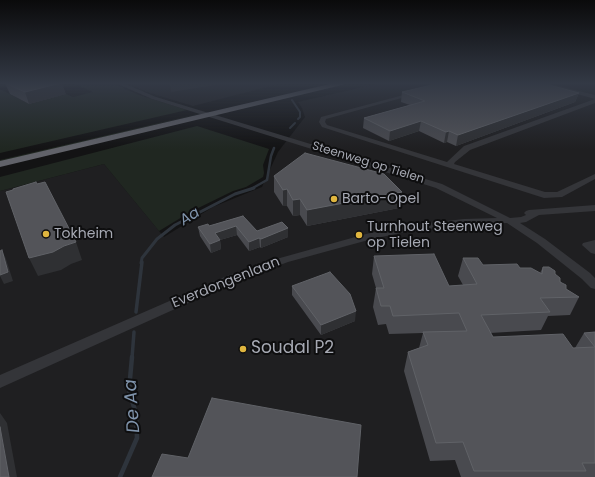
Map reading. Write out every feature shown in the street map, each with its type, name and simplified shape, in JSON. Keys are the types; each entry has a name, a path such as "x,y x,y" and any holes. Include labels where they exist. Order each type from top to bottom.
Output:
{"highway":[{"path":"0,158 223,105"},
{"path":"0,164 245,105"}],"street":[{"name":"Steenweg op Tielen","path":"182,105 439,186 510,221 541,241 586,276 595,285"},
{"path":"371,105 324,118 322,122 324,126 544,195 559,195 595,176"},
{"path":"450,166 451,161 467,148 583,105"},
{"path":"583,182 595,184"},
{"path":"535,214 595,208"},
{"name":"Everdongenlaan","path":"464,222 471,218 523,213 535,214"},
{"name":"Everdongenlaan","path":"0,382 233,278 284,260 370,236 410,228 464,222 523,220 535,214"},
{"path":"595,243 587,245 595,251"}],"shaded area":[{"path":"0,105 172,105 187,110 0,153"},
{"path":"300,105 595,105 595,477 0,477 0,191 104,164 164,237 213,207 262,187 278,152 305,117"},
{"path":"199,114 0,162 0,160"},
{"path":"197,126 269,149 263,165 263,177 246,187 233,191 192,211 159,231 104,164 0,191 0,177"}],"building":[{"path":"410,105 544,105 458,135 449,131 446,132 421,121 390,131 364,118"},
{"path":"305,153 384,174 402,192 307,210 300,199 293,200 287,189 283,190 274,176"},
{"name":"Tokheim","path":"36,182 37,184 45,182 76,242 53,252 29,258 6,192"},
{"path":"243,216 257,231 282,222 288,228 261,239 259,238 249,242 236,226 215,233 220,240 210,244 198,227 208,224 209,226"},
{"path":"2,250 8,272 0,275 0,251"},
{"path":"434,254 449,286 477,284 463,258 478,258 483,265 517,264 520,268 531,268 542,274 543,267 549,267 555,271 555,274 560,278 560,282 566,285 566,289 579,297 540,298 550,312 481,315 493,337 563,334 573,348 595,347 595,463 582,463 586,471 474,471 463,442 436,443 408,352 428,345 423,332 467,331 459,313 393,316 390,306 381,306 376,288 384,288 374,256"},
{"path":"330,272 350,294 356,311 321,325 292,286"},
{"path":"595,332 595,347 584,333"},
{"path":"212,398 361,425 357,477 152,477 162,454 188,458"},
{"path":"0,427 9,477 0,477"}],"waterway":[{"name":"Aa","path":"296,105 300,112 300,117 298,119"},
{"name":"Aa","path":"290,128 295,123"},
{"name":"Aa","path":"251,189 267,180 271,156 274,148"},
{"name":"Aa","path":"141,263 142,258 157,239 175,225 235,194 251,189"},
{"name":"Aa","path":"136,312 142,262"},
{"name":"De Aa","path":"132,358 134,332"},
{"name":"De Aa","path":"120,477 137,438 136,414 129,390 132,357"}],"place":[{"name":"Barto-Opel","path":"334,199"},
{"name":"Tokheim","path":"46,234"},
{"name":"Turnhout Steenweg op Tielen","path":"359,235"},
{"name":"Soudal P2","path":"243,349"}]}
